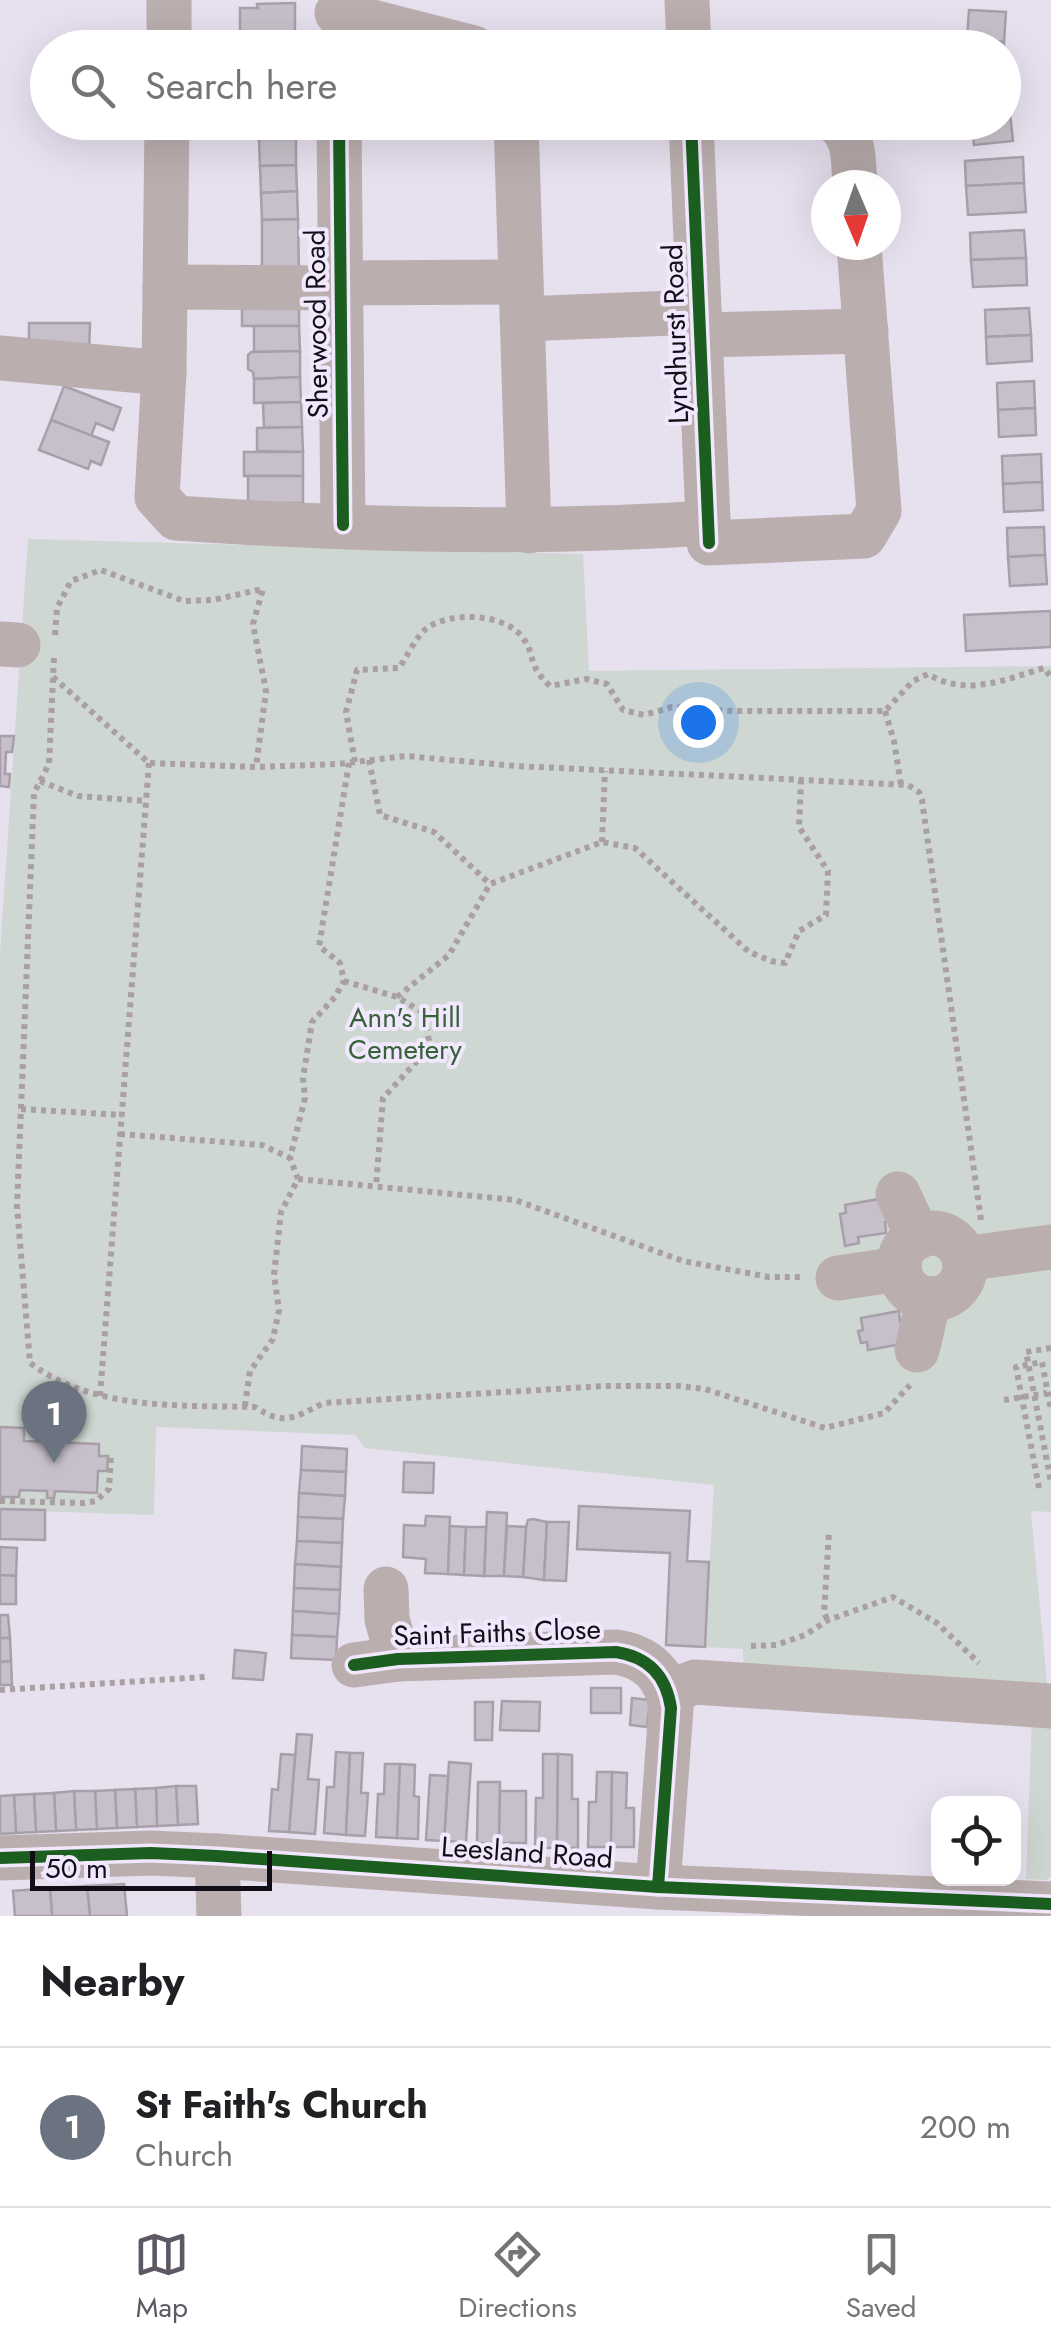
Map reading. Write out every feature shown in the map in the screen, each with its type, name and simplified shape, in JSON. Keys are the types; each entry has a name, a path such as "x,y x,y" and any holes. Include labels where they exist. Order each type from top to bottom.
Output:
{"street":[{"path":"168,30 169,0"},
{"path":"687,0 688,30"},
{"path":"337,20 386,30"},
{"path":"168,140 164,374 157,497 176,518 278,525 864,536 879,511 860,260"},
{"name":"Sherwood Road","path":"339,140 343,525"},
{"path":"517,140 529,530"},
{"name":"Lyndhurst Road","path":"693,140 708,533"},
{"path":"850,140 854,170"},
{"path":"165,286 340,286 522,301 699,324 866,331"},
{"path":"0,358 164,374"},
{"path":"898,1194 915,1268 917,1350"},
{"path":"915,1268 945,1296 959,1286 964,1276 964,1259 1051,1247"},
{"path":"838,1278 915,1268"},
{"name":"Saint Faiths Close","path":"386,1589 387,1619 376,1662 616,1652 644,1660 658,1673 668,1692"},
{"path":"658,1886 671,1717 668,1692 694,1682 1051,1706"},
{"name":"Leesland Road","path":"0,1858 151,1853 658,1886 1051,1904"},
{"path":"218,1856 219,1916"}],"path":[{"path":"256,766 266,691 253,624 264,589 213,600 184,601 101,570 72,581 57,608 49,764 34,793 17,1206 30,1363 51,1378 126,1402 256,1407 270,1416 288,1420 324,1403 605,1386 679,1386 704,1389 825,1428 884,1413 910,1388 917,1350"},
{"path":"245,1406 250,1371 273,1338 279,1310 274,1275 282,1212 298,1179 290,1158 306,1098 303,1078 312,1022 324,1012 344,981 340,962 319,946 352,762 346,712 357,670 400,668 426,628 463,616 498,620 523,638 534,672 550,686 586,679 607,684 624,710 644,715 672,707 884,711 912,681 928,674 944,684 982,687 1044,668 1051,678"},
{"path":"53,676 149,763 256,766 406,756 901,784 919,792 976,1188"},
{"path":"884,711 894,740 901,784"},
{"path":"369,760 380,814 434,832 490,884"},
{"path":"100,1396 149,763"},
{"path":"602,842 605,770"},
{"path":"40,780 78,796 146,801"},
{"path":"397,997 449,954 490,884 602,842 635,848 750,952 785,963 799,932 826,915 828,871 799,827 801,780"},
{"path":"344,981 397,997 424,1013 430,1047 384,1098 376,1187"},
{"path":"21,1108 122,1115"},
{"path":"120,1134 262,1146 290,1158"},
{"path":"298,1179 515,1200 683,1261 769,1276 838,1278"},
{"path":"1051,1348 1026,1352 1046,1434 1051,1479"},
{"path":"1051,1410 1042,1362 1016,1367 1037,1488 1051,1479"},
{"path":"1004,1400 1048,1392"},
{"path":"1029,1437 1046,1434"},
{"path":"0,1502 96,1501 109,1489 111,1455"},
{"path":"1036,1475 1051,1479"},
{"path":"828,1620 824,1613 829,1532"},
{"path":"738,1684 740,1653 756,1644 776,1644 805,1636 828,1620 892,1597 937,1623 968,1650 988,1673 989,1701"},
{"path":"0,1690 205,1678"}],"green space":[{"name":"Ann's Hill Cemetery","path":"28,539 583,554 589,671 1051,666 1051,1512 1031,1511 1048,1693 744,1677 743,1649 705,1647 714,1485 365,1448 355,1435 156,1427 154,1515 0,1510 0,1497 19,1497 20,1490 47,1491 47,1498 54,1498 55,1491 97,1492 98,1471 107,1471 108,1457 99,1456 98,1444 24,1441 24,1428 0,1427 0,952"},
{"path":"1032,1713 1051,1719 1051,1876 1047,1880 1026,1879"}],"building":[{"path":"295,3 295,30 240,30 240,8 258,8 257,4"},
{"path":"969,10 1006,12 1005,30 968,30"},
{"path":"259,140 296,140 296,165 260,166"},
{"path":"974,140 1013,140 1013,141 974,145"},
{"path":"1023,157 1024,183 966,186 965,161"},
{"path":"296,165 297,191 261,193 260,166"},
{"path":"1024,183 1026,212 968,215 966,186"},
{"path":"297,191 298,219 262,220 261,193"},
{"path":"298,219 299,275 262,276 262,220"},
{"path":"1024,230 1026,258 971,260 970,233"},
{"path":"1026,258 1027,285 973,287 971,260"},
{"path":"299,295 299,326 242,326 242,308"},
{"path":"1029,308 1031,335 986,337 985,310"},
{"path":"29,323 90,323 89,352 29,351"},
{"path":"254,326 299,326 300,351 254,352"},
{"path":"1031,335 1032,361 987,364 986,337"},
{"path":"300,351 300,377 254,379 248,369 251,352"},
{"path":"300,377 301,402 254,403 254,379"},
{"path":"1034,381 1035,408 998,410 997,383"},
{"path":"64,386 121,408 113,430 96,423 91,436 51,420"},
{"path":"301,402 302,427 264,428 263,403"},
{"path":"1035,408 1036,435 999,437 998,410"},
{"path":"51,420 109,442 101,465 91,461 88,469 39,450"},
{"path":"302,427 303,452 257,451 257,428"},
{"path":"244,452 303,452 303,476 244,476"},
{"path":"1041,454 1042,482 1003,484 1002,456"},
{"path":"248,476 303,476 303,503 248,503"},
{"path":"1042,482 1043,510 1004,512 1003,484"},
{"path":"1044,527 1045,555 1008,557 1007,528"},
{"path":"1045,555 1047,584 1010,586 1008,557"},
{"path":"1051,611 1051,647 966,651 964,615"},
{"path":"0,736 14,736 12,752 6,752 9,787 0,786"},
{"path":"879,1199 893,1221 885,1222 886,1233 858,1237 859,1243 845,1246 840,1214 846,1213 845,1205"},
{"path":"899,1311 900,1322 909,1320 902,1344 868,1350 858,1331 863,1330 861,1318"},
{"path":"0,1427 24,1428 24,1441 99,1444 99,1456 108,1456 107,1471 98,1471 97,1493 55,1491 54,1498 47,1498 47,1491 20,1490 19,1497 0,1497"},
{"path":"302,1446 347,1449 346,1472 301,1470"},
{"path":"404,1462 434,1463 433,1493 403,1492"},
{"path":"301,1470 346,1472 345,1496 299,1493"},
{"path":"299,1493 345,1496 343,1519 298,1517"},
{"path":"579,1506 690,1511 687,1561 709,1562 705,1647 666,1645 670,1553 577,1549"},
{"path":"0,1509 45,1510 45,1540 0,1539"},
{"path":"487,1512 507,1513 504,1576 484,1576"},
{"path":"426,1516 450,1517 448,1574 425,1573 426,1559 403,1557 404,1525 425,1526"},
{"path":"298,1517 343,1519 342,1543 297,1541"},
{"path":"528,1520 547,1522 544,1580 523,1577 526,1527"},
{"path":"547,1522 569,1522 566,1581 544,1580"},
{"path":"450,1526 466,1527 464,1575 448,1574"},
{"path":"507,1526 526,1527 523,1577 504,1576"},
{"path":"466,1527 486,1527 484,1576 464,1575"},
{"path":"297,1541 342,1543 341,1567 295,1564"},
{"path":"0,1547 17,1548 16,1576 0,1575"},
{"path":"295,1564 341,1567 340,1590 294,1588"},
{"path":"0,1575 16,1576 16,1604 0,1604"},
{"path":"294,1588 340,1590 339,1614 293,1611"},
{"path":"293,1611 339,1614 337,1637 292,1635"},
{"path":"0,1615 8,1615 10,1638 0,1638"},
{"path":"292,1635 337,1637 336,1660 291,1658"},
{"path":"0,1638 10,1638 11,1661 0,1662"},
{"path":"235,1650 266,1653 263,1680 233,1678"},
{"path":"11,1661 12,1685 0,1685 0,1662"},
{"path":"591,1688 621,1688 621,1713 591,1713"},
{"path":"632,1698 650,1700 647,1727 630,1725"},
{"path":"502,1701 540,1702 539,1731 500,1730"},
{"path":"475,1702 493,1702 492,1740 475,1740"},
{"path":"297,1734 312,1735 308,1779 319,1780 315,1834 289,1832"},
{"path":"336,1752 350,1753 346,1835 324,1833 327,1787 334,1787"},
{"path":"350,1753 363,1753 361,1793 368,1793 365,1836 346,1835"},
{"path":"281,1754 295,1755 289,1832 269,1831 272,1789 278,1790"},
{"path":"543,1754 558,1754 557,1848 535,1848 536,1798 543,1798"},
{"path":"558,1754 572,1755 572,1799 578,1799 578,1848 557,1848"},
{"path":"449,1762 471,1764 466,1842 444,1841"},
{"path":"385,1764 400,1764 397,1838 376,1837 378,1794 384,1794"},
{"path":"400,1764 415,1765 418,1839 397,1838"},
{"path":"597,1772 612,1772 611,1847 588,1847 589,1802 596,1802"},
{"path":"612,1772 627,1773 626,1808 634,1808 634,1847 611,1847"},
{"path":"430,1775 448,1776 444,1841 426,1840"},
{"path":"478,1782 500,1782 499,1843 477,1843"},
{"path":"176,1786 196,1786 198,1824 178,1825"},
{"path":"176,1786 178,1825 157,1826 156,1788"},
{"path":"156,1788 157,1826 137,1827 135,1789"},
{"path":"135,1789 137,1827 117,1828 115,1790"},
{"path":"115,1790 117,1828 97,1829 95,1791"},
{"path":"74,1791 95,1791 97,1829 76,1830"},
{"path":"74,1791 76,1830 56,1831 54,1793"},
{"path":"500,1791 526,1791 526,1843 499,1843"},
{"path":"54,1793 56,1831 36,1832 34,1794"},
{"path":"34,1794 36,1832 16,1833 14,1795"},
{"path":"14,1795 16,1833 0,1834 0,1796"},
{"path":"124,1884 127,1916 90,1916 87,1886"},
{"path":"87,1886 90,1916 52,1916 50,1888"},
{"path":"50,1888 52,1916 15,1916 13,1891"}],"cycle path":[{"path":"339,140 343,525"},
{"path":"692,140 709,543"},
{"path":"354,1665 398,1659 616,1652 646,1663 660,1677 671,1708 658,1887"},
{"path":"0,1858 151,1853 658,1887 1051,1904"}],"place":[{"name":"St Faith's Church","path":"54,1463"}]}
